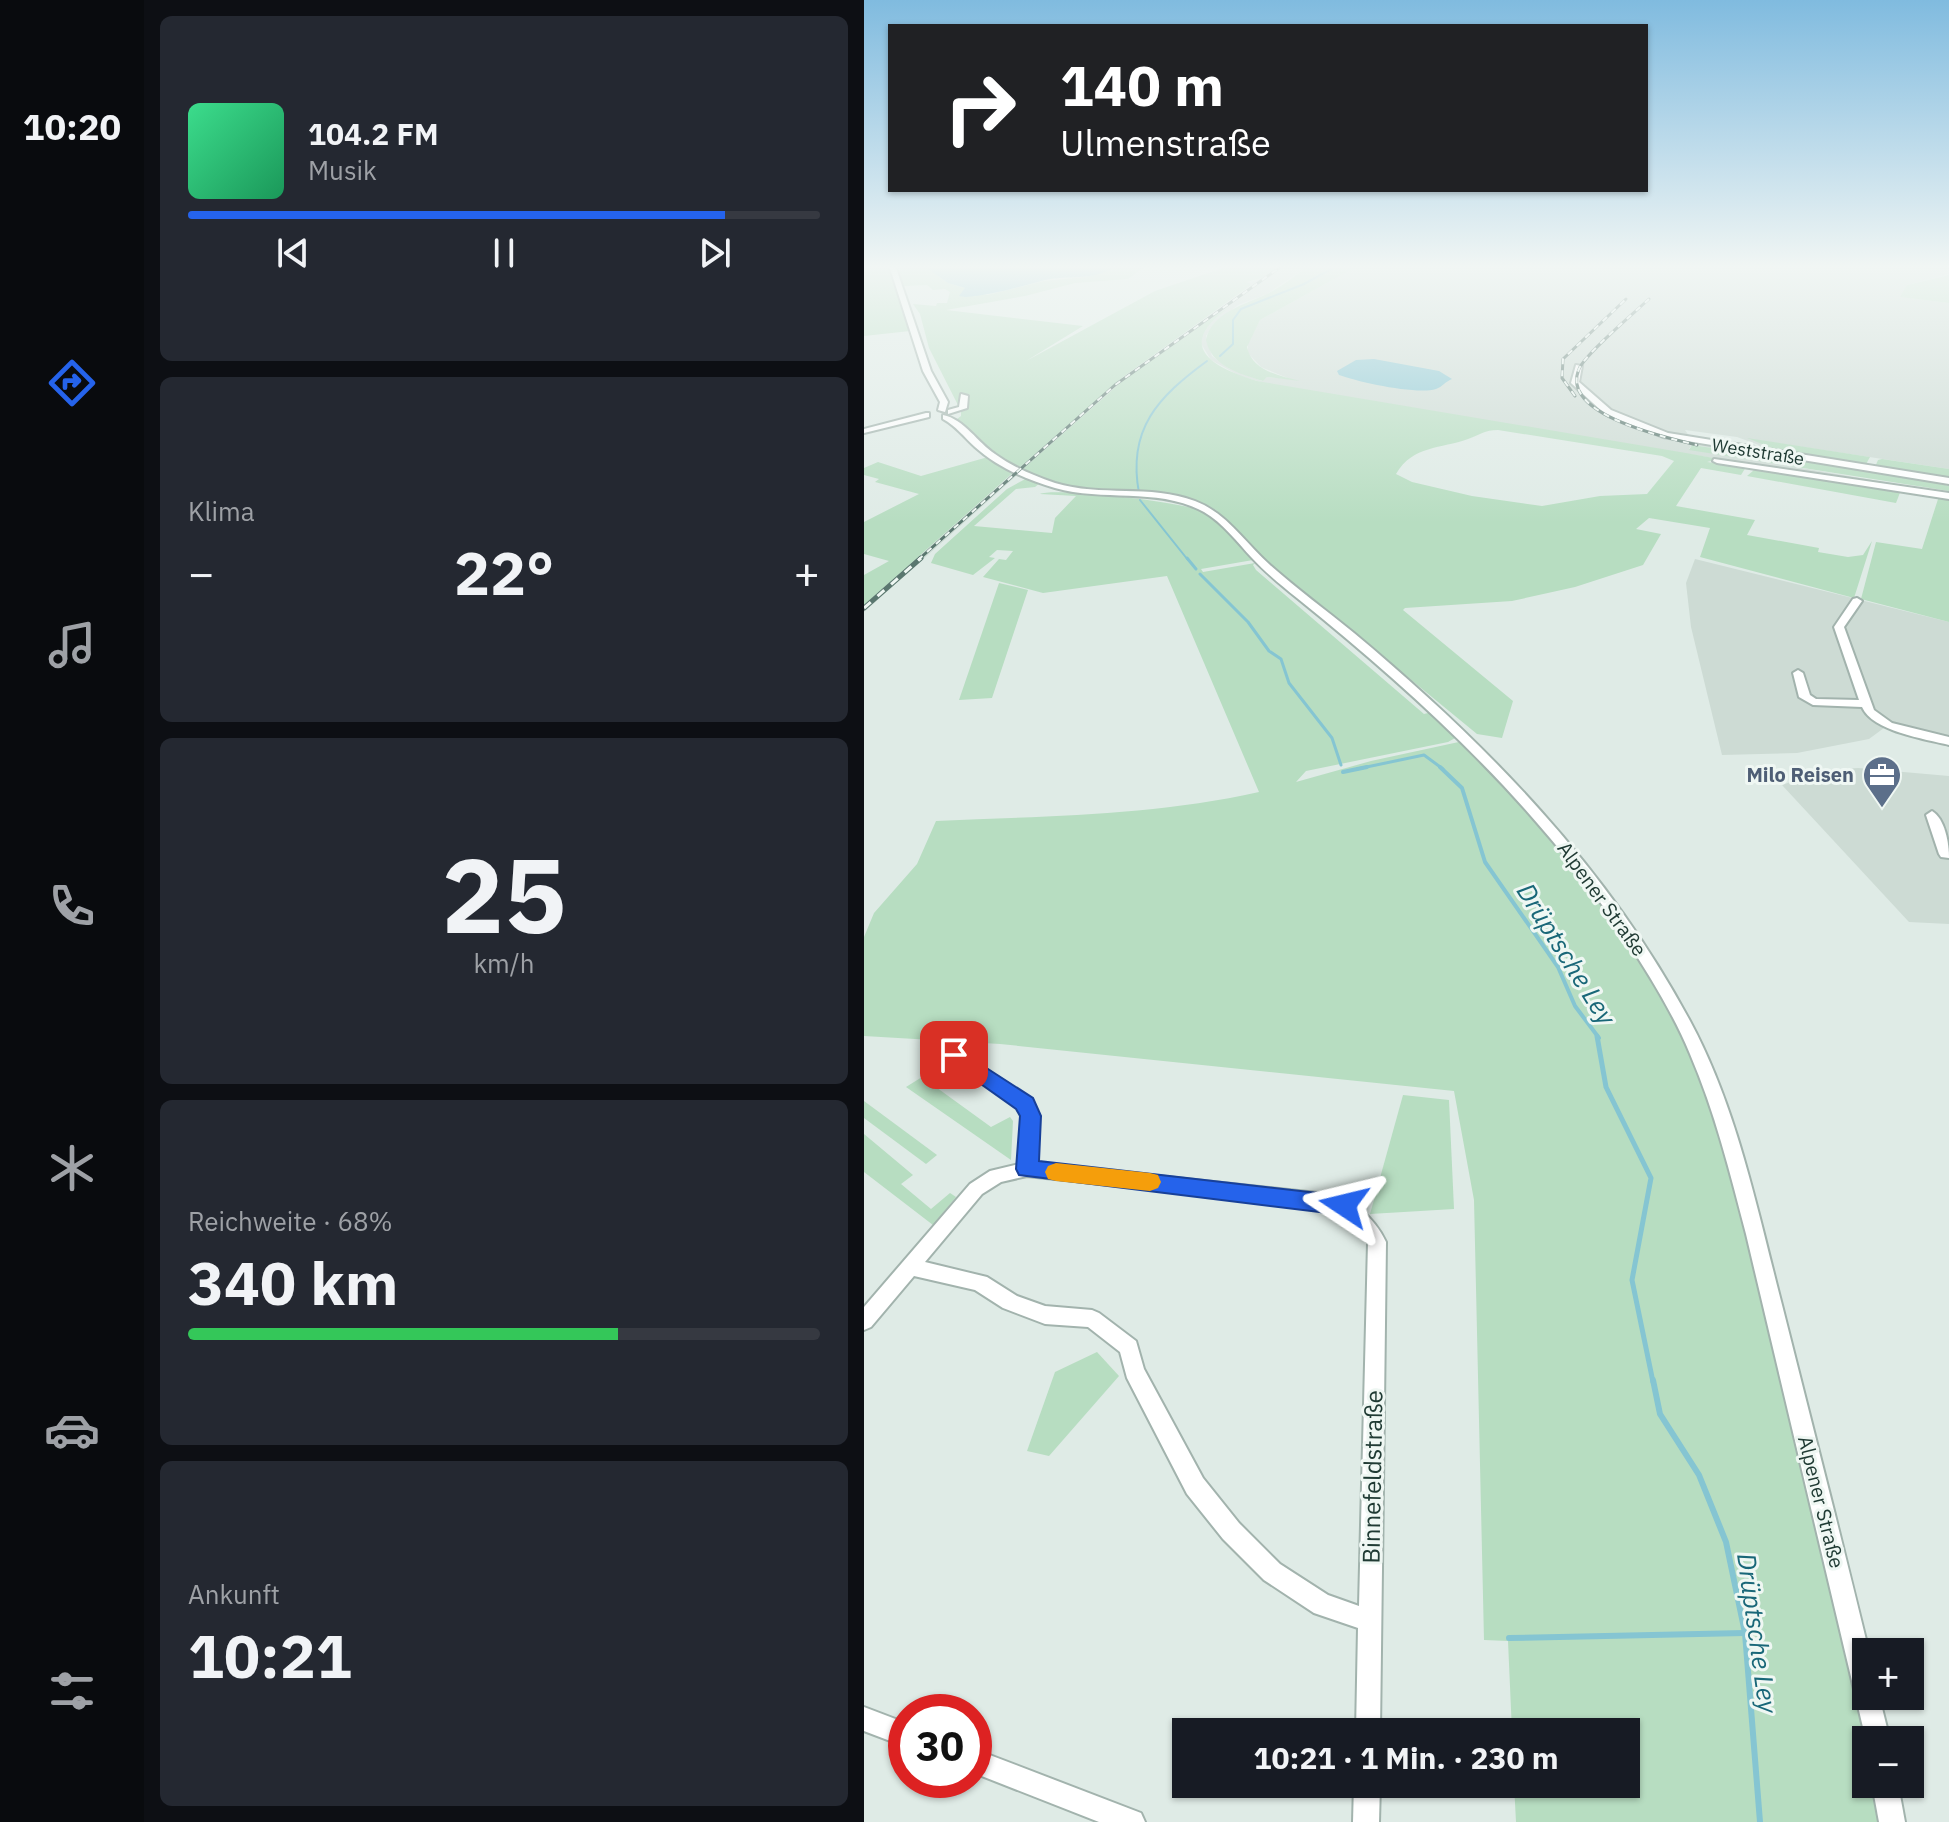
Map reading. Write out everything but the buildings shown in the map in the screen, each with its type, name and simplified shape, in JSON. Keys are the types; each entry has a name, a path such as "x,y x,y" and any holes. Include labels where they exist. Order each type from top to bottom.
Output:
{"street":[{"path":"921,353 947,413"},
{"path":"1578,366 1575,383 1581,386"},
{"path":"1581,386 1580,377 1587,367"},
{"name":"Weststraße","path":"1581,386 1608,412 1666,435 1949,481"},
{"path":"864,431 963,408 964,396"},
{"name":"Alpener Straße","path":"947,413 989,454 1053,485 1084,493 1169,499 1209,511 1270,570 1417,691 1524,797 1581,866 1654,973 1685,1026 1709,1085 1739,1177 1853,1638"},
{"path":"1717,461 1949,496"},
{"path":"1857,601 1839,627 1864,704 1888,725 1949,741"},
{"path":"1798,673 1805,697 1813,702 1864,704"},
{"path":"1932,815 1946,854 1949,854"},
{"path":"864,1321 976,1189 996,1176 1027,1169 1031,1116 1025,1103 954,1055"},
{"name":"Binnefeldstraße","path":"1027,1169 1327,1201 1344,1205 1368,1225 1377,1242 1368,1718"},
{"path":"911,1267 980,1283 1010,1302 1045,1315 1092,1319 1129,1347 1134,1371 1195,1486 1231,1531 1272,1572 1322,1605 1371,1621"},
{"path":"864,1719 888,1728"},
{"path":"992,1768 1132,1822"},
{"path":"1366,1822 1367,1798"},
{"path":"1888,1798 1892,1822"}],"shaded area":[{"path":"1158,353 1163,353 1112,390 864,612 864,605 1108,389"},
{"path":"1207,353 1211,353 1228,368 1262,381 1267,377 1290,379 1261,367 1248,353 1949,353 1949,469 1750,439 1814,461 1949,486 1692,445 1689,449 1949,493 1278,387 1240,376 1211,360","holes":["1685,430 1737,437 1800,460 1694,443"]},
{"path":"1695,559 1949,622 1949,741 1888,725 1869,739 1797,753 1722,755 1691,627 1686,583"},
{"path":"1858,768 1949,776 1949,924 1909,922 1782,785 1824,770"}],"green space":[{"path":"932,353 1039,353 1026,361 1041,353 1156,353 1123,377 1020,467 997,457 957,419 961,411"},
{"path":"1160,353 1206,353 1227,370 1257,381 1719,459 1707,462 1746,467 1741,475 1701,468 1676,506 1755,520 1747,535 1819,548 1818,552 1848,557 1863,555 1872,541 1854,598 1700,557 1710,528 1649,518 1636,529 1661,534 1643,565 1575,587 1512,601 1405,608 1403,610 1513,701 1502,738 1477,734 1264,559 1216,510 1171,495 1096,492 1060,485 1023,469 1127,377","holes":["1493,430 1662,456 1674,461 1647,494 1600,496 1542,506 1472,496 1412,482 1396,474 1419,453"]},
{"path":"1212,353 1249,353 1261,367 1300,381 1267,377 1263,381 1236,372"},
{"path":"1747,438 1870,457 1865,466 1777,450"},
{"path":"1692,445 1910,477 1949,486 1949,491 1689,450"},
{"path":"988,457 1016,470 864,605 864,575 889,561 864,554 864,522 919,494 875,482 879,479 864,475 864,468 878,462 921,476"},
{"path":"1882,459 1949,469 1949,479 1875,467"},
{"path":"1766,469 1901,490 1896,503 1747,476 1754,470"},
{"path":"1029,477 1041,482 1035,487 1016,489 974,526 1052,533 1055,518 1076,496 1040,494 1050,492 1149,500 1193,508 1211,517 1253,560 1201,569 1203,572 1255,563 1256,570 1424,714 1432,712 1457,737 1448,742 1306,771 1296,782 1371,761 1468,740 1524,797 1635,943 1709,1085 1852,1642 1852,1710 1866,1710 1866,1726 1852,1726 1852,1798 1888,1798 1892,1822 1516,1822 1515,1798 1640,1798 1640,1718 1511,1718 1508,1641 1484,1640 1474,1200 1454,1091 1000,1044 864,1036 864,937 874,913 917,864 936,821 1139,810 1259,792 1167,576 1043,593 983,577 999,559 1006,560 1013,551 997,550 989,557 995,558 973,575 931,563 935,554 1007,489"},
{"path":"1939,496 1949,497 1949,622 1861,599 1876,542 1922,549"},
{"path":"999,583 1028,590 992,698 959,700"},
{"path":"922,1077 991,1127 1010,1117 1013,1121 1011,1160 906,1087"},
{"path":"1403,1095 1449,1100 1454,1209 1370,1214"},
{"path":"864,1101 937,1155 926,1164 864,1118"},
{"path":"864,1134 913,1175 901,1184 931,1209 950,1193 956,1197 933,1225 864,1172"},
{"path":"1097,1352 1119,1376 1049,1456 1027,1451 1055,1372"}],"water":[{"path":"1374,359 1439,371 1452,379 1436,389 1416,390 1360,381 1339,375 1337,371 1356,360"}],"waterway":[{"name":"Drüptsche Ley","path":"1220,356 1223,353"},
{"name":"Drüptsche Ley","path":"1139,493 1136,470 1138,450 1150,416 1174,388 1207,361"},
{"name":"Drüptsche Ley","path":"1140,500 1188,560"},
{"name":"Drüptsche Ley","path":"1187,558 1196,569"},
{"name":"Drüptsche Ley","path":"1200,574 1248,622 1269,651 1281,659 1289,683 1332,738 1341,765"},
{"name":"Drüptsche Ley","path":"1357,769 1424,755 1443,769"},
{"name":"Drüptsche Ley","path":"1343,772 1367,767"},
{"name":"Drüptsche Ley","path":"1440,767 1462,788 1485,862 1558,967 1575,1006 1599,1038"},
{"name":"Drüptsche Ley","path":"1597,1036 1606,1087 1651,1178 1632,1280 1653,1382"},
{"name":"Drüptsche Ley","path":"1653,1380 1660,1414 1699,1475 1726,1542 1745,1633"},
{"path":"1509,1638 1745,1633"},
{"name":"Drüptsche Ley","path":"1745,1633 1760,1822"}],"railway":[{"path":"918,560 1115,385 1160,353"},
{"path":"1569,353 1563,359 1562,378 1575,396"},
{"path":"1591,353 1579,369 1577,385 1585,399 1620,422 1697,445"},
{"path":"864,608 921,558"}],"slow traffic":[{"path":"1056,1172 1150,1182"}],"place":[{"name":"Milo Reisen","path":"1882,809"}],"route":[{"path":"954,1055 1025,1103 1031,1116 1027,1169 1344,1205"}]}
